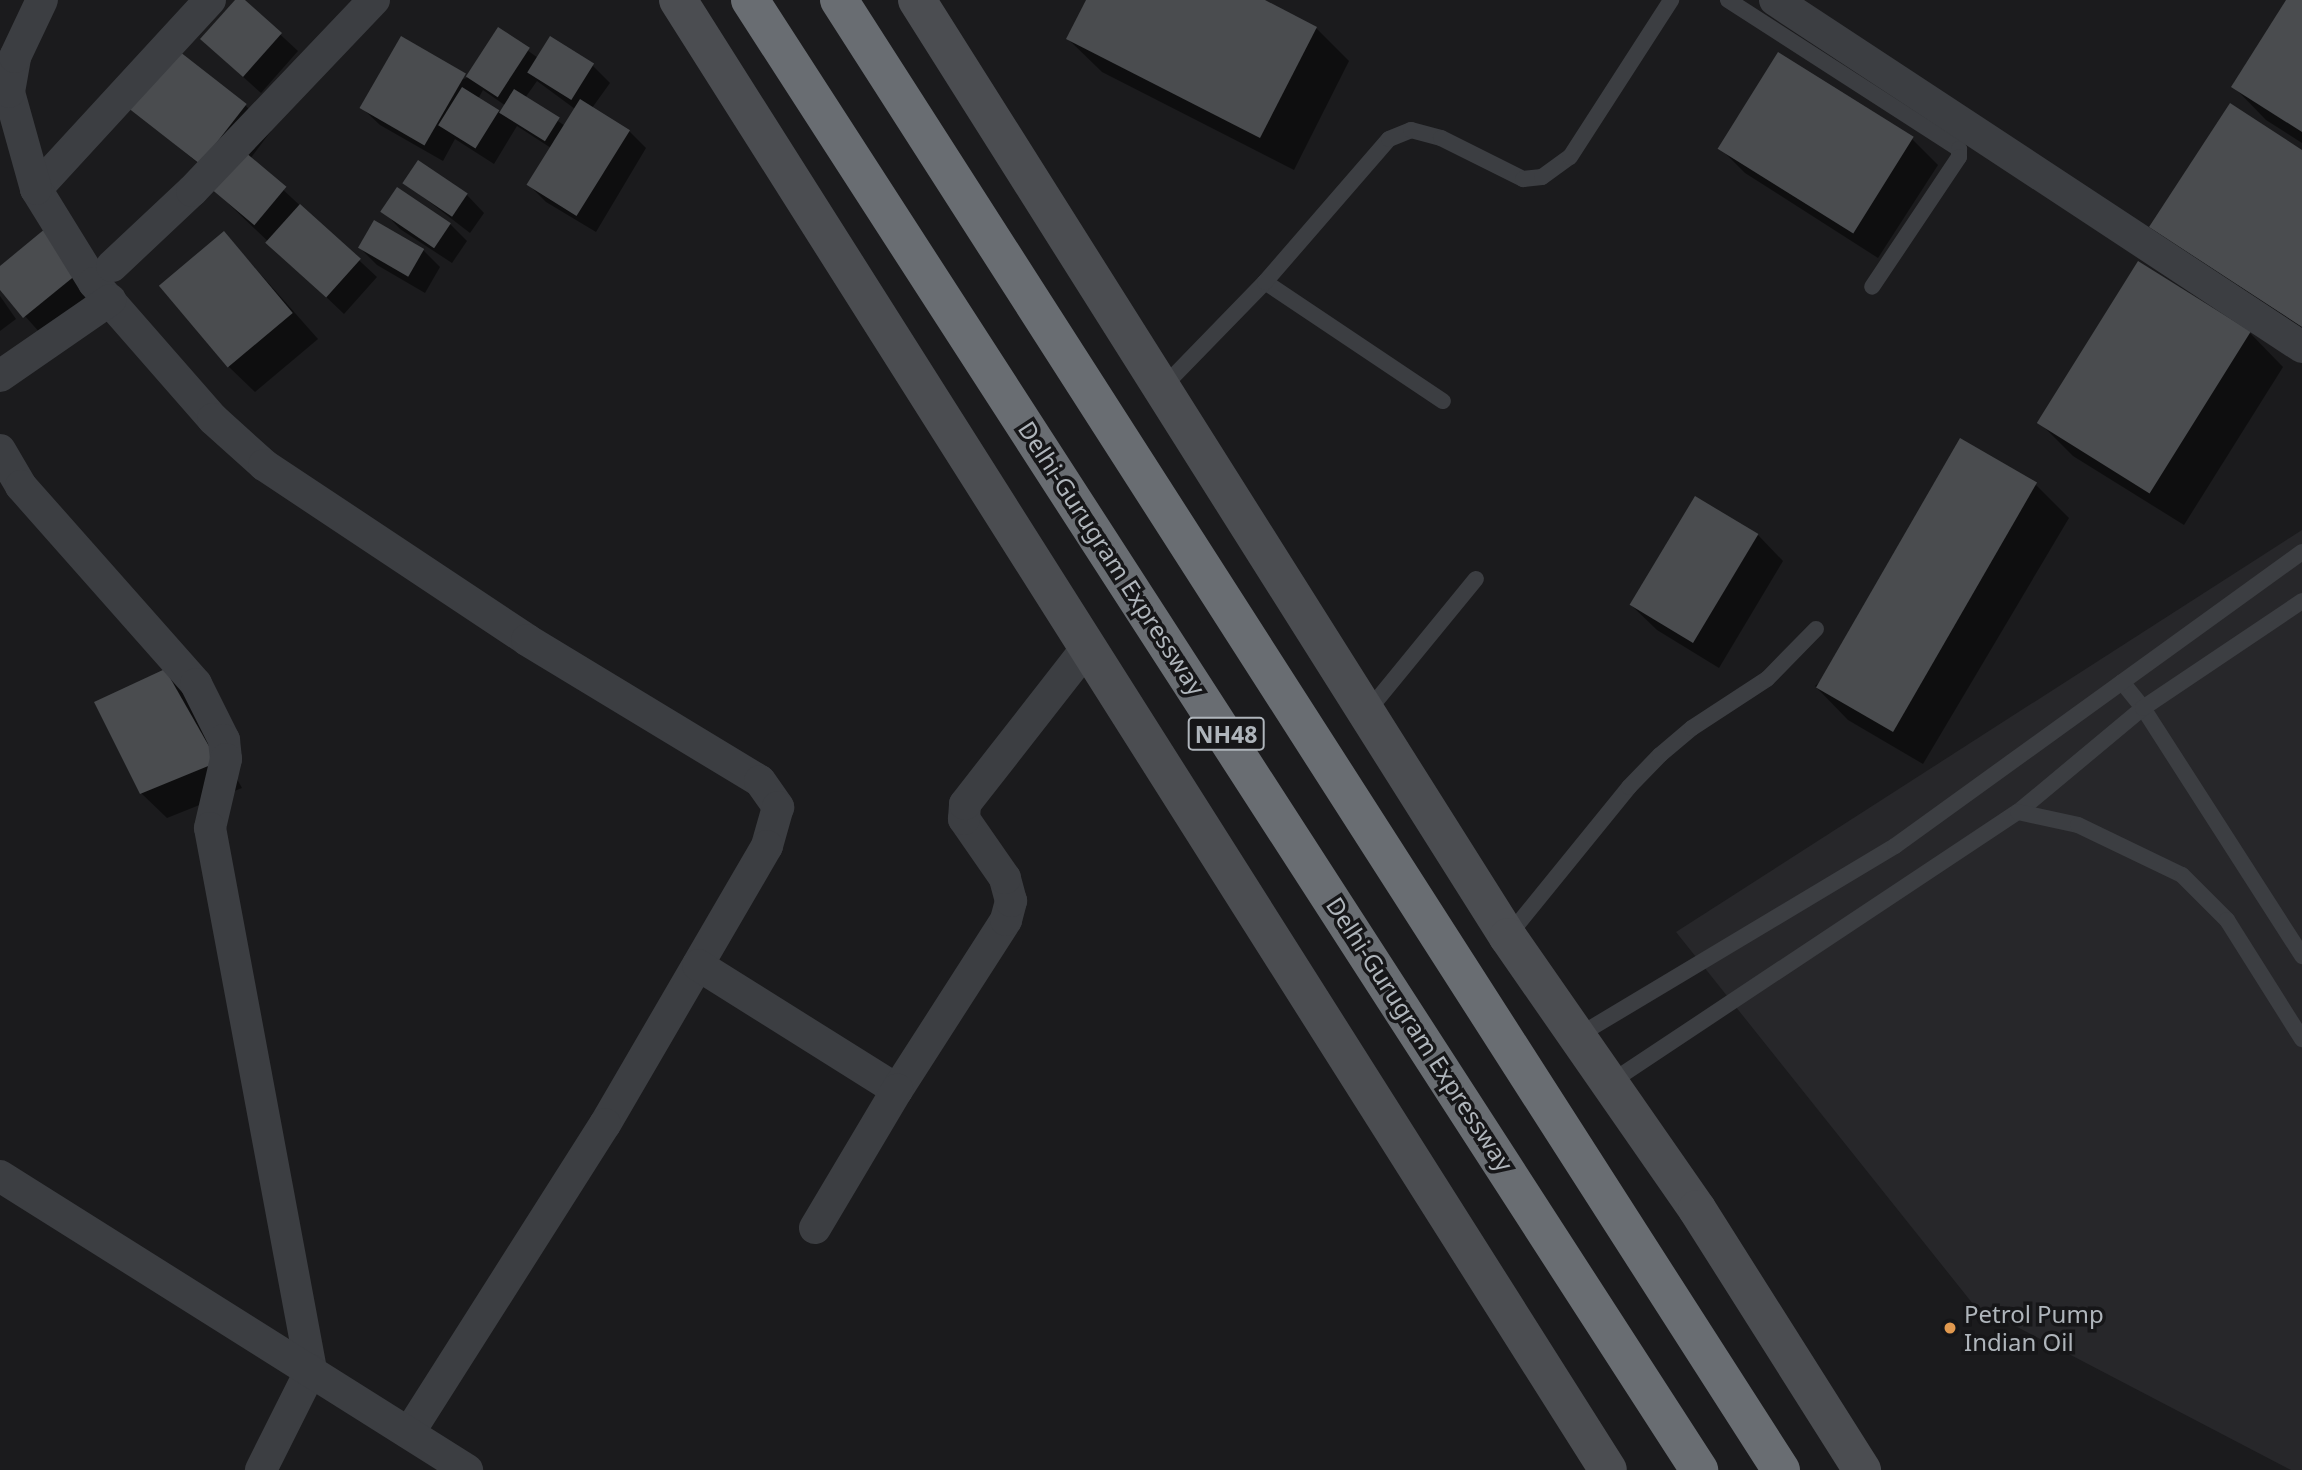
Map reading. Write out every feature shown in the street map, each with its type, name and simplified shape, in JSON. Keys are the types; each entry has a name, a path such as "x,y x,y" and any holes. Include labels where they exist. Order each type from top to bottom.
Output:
{"highway":[{"name":"Delhi-Gurugram Expressway","path":"750,0 1699,1470"},
{"name":"NH48","path":"839,0 1781,1470"}],"main road":[{"path":"678,0 1608,1470"},
{"path":"917,0 1508,937 1697,1209 1862,1470"}],"street":[{"path":"42,0 15,57 9,92 36,189 54,225 110,300 213,419 264,465 527,640 768,788 778,807 771,837 605,1124 409,1433"},
{"path":"36,189 210,0"},
{"path":"112,266 192,191 374,0"},
{"path":"1775,0 2302,348"},
{"path":"0,376 110,300"},
{"path":"0,450 21,486 196,684 218,723 226,759 210,828 311,1370 261,1470"},
{"path":"815,1228 897,1090 1006,920 1011,901 1005,878 964,819 965,804 1087,648"},
{"path":"698,965 897,1090"},
{"path":"0,1177 311,1370 409,1433 451,1466"}],"lane":[{"path":"1162,388 1265,282 1359,169 1389,139 1410,130 1441,138 1523,179 1542,177 1570,157 1595,123 1671,0"},
{"path":"1728,0 1959,149 1959,157 1872,287"},
{"path":"1265,282 1443,401"},
{"path":"1576,1037 1895,846 2302,552"},
{"path":"1367,712 1476,579"},
{"path":"1608,1084 2018,813 2143,708 2302,601"},
{"path":"1508,937 1629,787 1660,755 1692,728 1767,679 1816,629"},
{"path":"2122,682 2143,708 2302,956"},
{"path":"2018,813 2078,825 2182,875 2227,920 2302,1039"}],"shaded area":[{"path":"2302,530 2302,1470 2291,1470 1973,1304 1676,932"}],"building":[{"path":"235,0 245,0 282,33 243,77 200,39"},
{"path":"1086,0 1265,0 1317,27 1260,138 1066,39"},
{"path":"2286,0 2302,0 2302,132 2231,87"},
{"path":"498,27 530,48 498,97 466,76"},
{"path":"401,36 466,74 424,145 360,108"},
{"path":"550,36 594,64 571,100 527,72"},
{"path":"175,48 247,104 200,164 128,108"},
{"path":"1778,52 1914,137 1853,233 1718,149"},
{"path":"462,87 499,110 475,148 438,125"},
{"path":"514,89 560,118 545,141 499,113"},
{"path":"580,99 630,130 577,216 526,185"},
{"path":"2230,103 2302,150 2302,327 2149,227"},
{"path":"239,147 286,187 254,225 207,185"},
{"path":"418,160 468,194 452,217 402,183"},
{"path":"397,187 451,223 434,248 380,212"},
{"path":"300,204 361,259 326,298 265,243"},
{"path":"374,220 424,249 408,277 358,248"},
{"path":"46,228 82,270 23,318 0,290 0,266"},
{"path":"224,231 293,313 228,368 159,286"},
{"path":"2138,261 2251,331 2150,493 2037,423"},
{"path":"1960,438 2037,482 1893,732 1816,687"},
{"path":"1695,496 1758,534 1693,643 1630,605"},
{"path":"165,669 218,762 140,794 94,702"}],"place":[{"name":"Petrol Pump Indian Oil","path":"1950,1328"}]}
